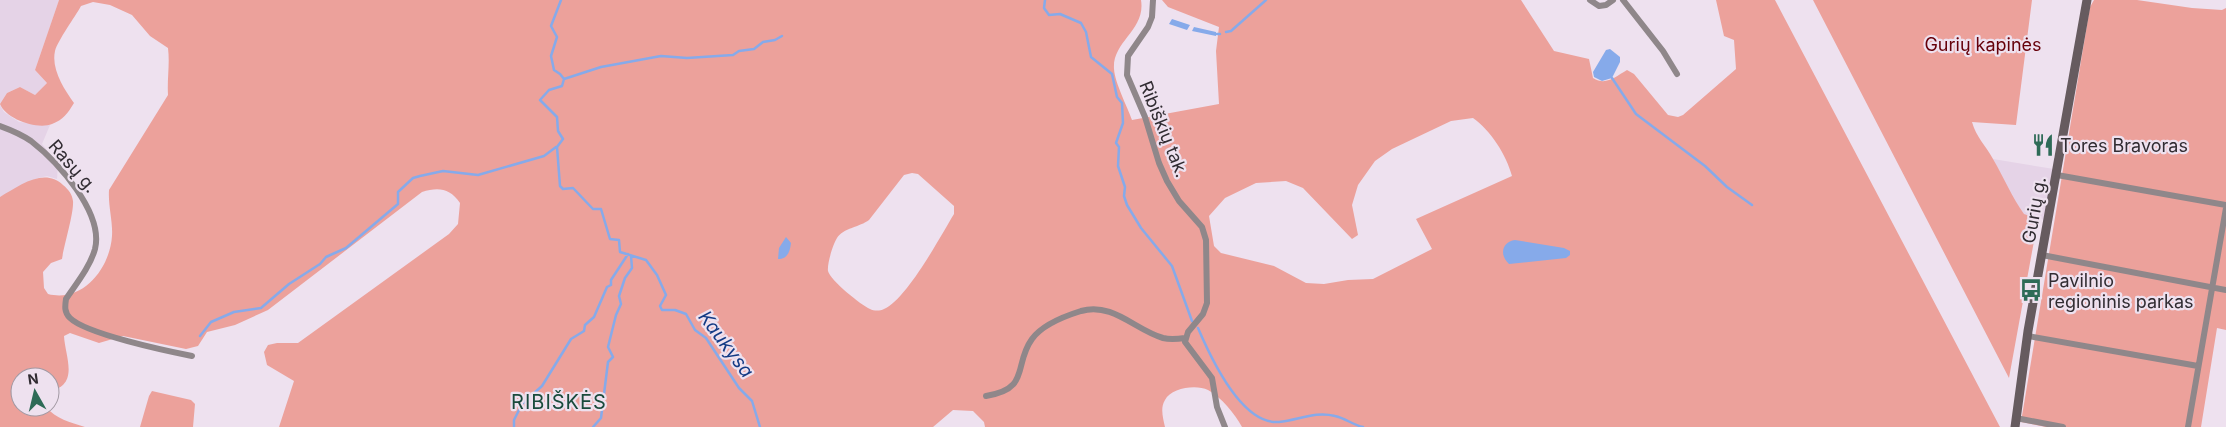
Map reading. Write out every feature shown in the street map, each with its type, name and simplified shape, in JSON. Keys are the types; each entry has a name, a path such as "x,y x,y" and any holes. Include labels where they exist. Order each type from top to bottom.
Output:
{"street":[{"name":"Ribiškių tak.","path":"1153,0 1152,17 1148,27 1128,56 1127,75 1146,116 1159,163 1167,181 1179,201 1202,227 1206,240 1207,303 1202,314 1185,338"},
{"path":"1590,0 1599,6 1606,5 1613,0"},
{"path":"1623,0 1667,57 1677,74"},
{"name":"Gurių g.","path":"2015,423 2028,336 2086,0"},
{"name":"Rasų g.","path":"0,126 19,134 44,153 80,194 93,217 95,250 66,299 65,309 70,318 100,332 192,356"},
{"path":"2057,175 2226,206 2188,427"},
{"path":"2042,255 2226,290"},
{"path":"986,396 1005,392 1010,388 1017,379 1031,340 1038,332 1080,312 1093,310 1107,311 1162,338 1173,340 1185,338 1187,345 1212,378 1217,407 1225,427"},
{"path":"2028,336 2198,366"},
{"path":"2015,423 2063,427"}],"shaded area":[{"path":"0,0 59,0 35,70 47,83 35,95 20,87 7,93 0,104"},
{"path":"0,105 4,112 19,122 50,125 42,144 58,163 57,179 47,176 38,178 0,197"},
{"path":"1993,159 2054,169 2045,220 2024,215 2011,195"}],"green space":[{"path":"59,0 1141,0 1139,20 1118,51 1114,69 1119,88 1132,120 1219,104 1216,51 1219,27 1168,7 1162,0 1521,0 1554,51 1589,59 1593,78 1598,80 1610,80 1627,70 1634,74 1668,115 1678,117 1683,115 1736,69 1734,40 1724,36 1716,0 1775,0 2000,427 1242,427 1232,411 1218,397 1203,388 1191,387 1178,390 1168,396 1163,403 1162,410 1165,427 985,427 984,422 973,411 953,410 933,427 279,427 294,381 267,365 264,352 268,345 298,343 449,234 458,224 460,203 452,194 438,189 422,192 268,310 235,325 207,332 198,346 186,349 123,336 99,343 70,333 64,336 69,369 65,383 60,387 60,367 10,367 10,417 59,417 85,427 0,427 0,197 23,184 40,178 56,180 69,190 73,206 62,259 51,263 43,272 44,288 48,294 61,295 83,288 100,271 110,248 112,230 109,190 168,95 168,48 150,36 132,15 110,5 93,2 81,6 55,51 54,58 57,72 74,103 65,116 52,124 38,126 15,119 0,104 7,93 20,87 35,95 47,83 35,70","holes":["1473,118 1480,123 1497,144 1506,159 1512,176 1416,219 1432,249 1373,279 1348,280 1324,284 1306,283 1274,266 1221,253 1214,246 1209,216 1225,198 1256,183 1286,181 1303,188 1352,239 1358,235 1352,205 1358,185 1375,161 1392,149 1451,121","918,174 954,206 954,214 913,281 903,293 884,309 872,310 846,292 830,275 828,268 835,241 847,230 869,220 904,175"]},
{"name":"Gurių kapinės","path":"1813,0 2032,0 2016,125 1972,122 2024,214 2038,219 2009,378"},
{"path":"2094,0 2137,0 2192,8 2222,10 2226,8 2226,330 2217,328 2201,427 2046,427 2021,422 2090,7"},
{"path":"152,391 191,400 195,404 193,427 140,427"}],"water":[{"path":"1172,19 1190,25 1187,30 1169,24"},
{"path":"1194,27 1216,32 1216,36 1192,31"},
{"path":"1610,49 1620,57 1620,62 1612,78 1602,81 1594,77 1593,72 1606,50"},
{"path":"786,237 791,243 789,252 784,258 778,259 779,248"},
{"path":"1515,240 1564,248 1570,251 1570,255 1566,258 1509,264 1504,257 1503,249 1507,243"}],"waterway":[{"name":"Kaukysa","path":"561,0 551,26 557,37 551,56 554,70 564,79 562,86 549,90 540,100 557,117 558,131 563,139 557,147 560,186 563,189 573,188 593,209 601,209 610,239 619,240 620,252 646,260 657,275 666,295 660,306 662,310 675,310 686,314 695,330 706,338 739,388 752,401 760,427"},
{"path":"1045,0 1044,8 1049,15 1060,14 1081,23 1086,32 1091,57 1112,74 1117,97 1122,103 1123,123 1116,143 1119,147 1118,166 1125,187 1124,196 1127,205 1141,228 1172,266 1192,321"},
{"path":"1226,32 1231,31 1266,0"},
{"path":"564,79 601,67 661,56 687,58 733,55 739,51 754,49 763,42 775,40 782,36"},
{"path":"1612,78 1636,114 1705,166 1727,187 1752,205"},
{"path":"200,336 211,322 234,312 261,308 289,284 320,264 326,257 346,248 398,204 398,192 413,178 443,171 478,175 544,156 556,147"},
{"path":"514,427 514,420 522,404 542,386 571,339 584,331 585,325 594,317 607,287 611,285 611,280 628,254"},
{"path":"593,427 601,418 608,362 613,357 608,347 616,315 621,304 619,296 625,278 632,268 631,256"},
{"path":"1198,328 1210,355 1229,387 1252,413 1265,420 1279,422 1314,415 1328,415 1339,417 1363,427"}],"place":[{"name":"Tores Bravoras","path":"2043,145"},
{"name":"Pavilnio regioninis parkas","path":"2031,290"}],"district":[{"name":"RIBIŠKĖS","path":"559,402"}]}
